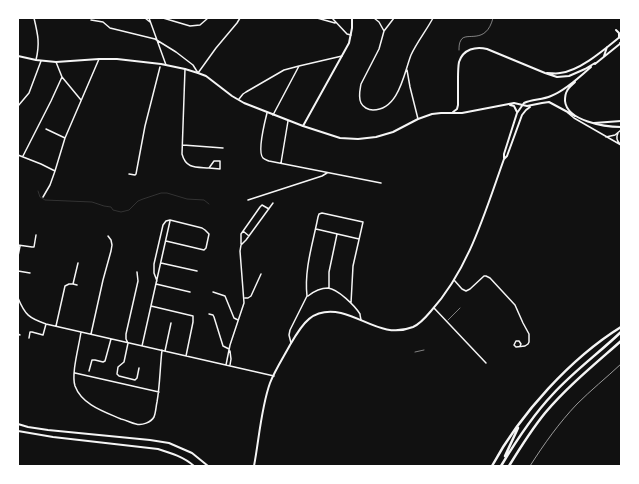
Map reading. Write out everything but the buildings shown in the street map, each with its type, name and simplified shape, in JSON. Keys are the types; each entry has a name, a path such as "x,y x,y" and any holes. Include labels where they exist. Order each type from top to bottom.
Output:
{"highway":[{"path":"492,466 521,422 548,390 572,365 598,342 621,327"},
{"path":"501,465 526,427 553,394 621,332"},
{"path":"509,466 522,445 550,407 581,376 621,341"},
{"path":"501,465 521,422"}],"main road":[{"path":"303,126 349,43 352,18"},
{"path":"545,73 560,73 587,62 620,37 616,30"},
{"path":"576,116 567,106 565,99 568,89 604,56 621,43"},
{"path":"604,56 608,46"},
{"path":"452,112 457,109 458,105 458,67 463,54 469,50 481,47 558,77 568,76 595,64"},
{"path":"18,56 41,61 56,62 117,59 161,64 198,72 238,100 288,121 340,138 368,138 393,132 418,119 432,114 452,112 462,113 514,103 527,106 549,102 593,123 621,129"},
{"path":"254,466 265,400 274,376 303,325 318,313 325,312 348,315 384,330 400,330 413,327 424,319 434,308 454,280 465,260 483,218 504,159 504,154 517,113 522,105 527,102 555,95 580,77"},
{"path":"506,104 514,106 517,113"},
{"path":"458,105 461,110 466,112"},
{"path":"504,159 507,156 522,115 532,105"},
{"path":"593,123 621,121"},
{"path":"18,424 48,430 169,443 192,453 208,466"},
{"path":"18,431 53,437 158,449 174,454 194,466"}],"street":[{"path":"34,18 39,39 36,60"},
{"path":"145,18 150,22"},
{"path":"149,18 166,65"},
{"path":"163,18 190,26 200,25 208,18"},
{"path":"91,20 103,22 110,28 158,40 176,52 198,72 240,18"},
{"path":"317,18 336,23"},
{"path":"332,18 347,34 351,35"},
{"path":"374,18 379,22 384,32"},
{"path":"394,18 384,32 379,49 361,84 359,96 362,105 369,110 382,108 391,102 399,90 411,56 433,18"},
{"path":"238,100 242,94 278,73 291,68 342,56"},
{"path":"43,197 50,185 65,138 98,59"},
{"path":"18,106 29,93 41,61"},
{"path":"56,62 62,77 81,100"},
{"path":"273,115 299,66"},
{"path":"129,174 136,174 160,67"},
{"path":"407,68 418,119"},
{"path":"185,69 183,158 187,164 192,166 209,168 220,169 220,161 214,161 209,168"},
{"path":"23,156 62,77"},
{"path":"565,110 574,118 621,145"},
{"path":"267,113 261,149 262,157 266,160 381,183"},
{"path":"281,163 288,121"},
{"path":"46,129 65,138"},
{"path":"621,129 617,136 617,141 621,145"},
{"path":"606,137 618,133"},
{"path":"183,144 223,148"},
{"path":"18,155 55,171"},
{"path":"248,200 322,176 327,173"},
{"path":"241,245 273,203"},
{"path":"226,365 229,349 245,298 240,251 240,236 242,231 261,206 269,209"},
{"path":"291,344 289,335 290,330 308,296 307,269 319,214 322,213 362,222 352,272 351,303"},
{"path":"157,281 154,273 154,264 163,224 166,221 170,220 202,228 208,232 209,236 206,248 204,250 166,241"},
{"path":"142,346 170,220"},
{"path":"316,229 359,239"},
{"path":"242,231 249,236"},
{"path":"329,288 329,272 337,234"},
{"path":"18,256 19,245 34,247 36,235"},
{"path":"91,334 111,251 111,240 108,236"},
{"path":"73,284 78,263"},
{"path":"161,263 197,272"},
{"path":"18,271 30,273"},
{"path":"138,272 138,281 126,334 128,343 124,362 118,367 117,374 119,376 135,380 137,378 139,368"},
{"path":"245,298 251,296 261,274"},
{"path":"454,280 462,289 466,291 484,276 490,278 515,305 529,334 530,340 528,344 525,346 520,346"},
{"path":"56,326 65,286 68,284 77,285"},
{"path":"156,284 190,292"},
{"path":"308,296 329,288 340,294 351,303 360,315 361,320"},
{"path":"213,292 225,296 234,318 238,320"},
{"path":"18,298 26,314 35,320 46,324 274,376"},
{"path":"151,306 193,316 186,356"},
{"path":"434,308 486,363"},
{"path":"360,315 362,311"},
{"path":"209,314 213,315 214,317 223,346 229,349"},
{"path":"165,351 171,323"},
{"path":"29,338 30,332 43,335 46,324"},
{"path":"82,332 74,373 75,385 78,392 87,402 104,412 136,424 149,422 154,417 159,392 162,350"},
{"path":"89,371 93,360 105,361 111,339"},
{"path":"229,349 231,359 230,366"},
{"path":"74,373 159,392"}],"lane":[{"path":"459,50 460,42 463,38 478,36 484,33 489,28 493,18"},
{"path":"447,321 460,308"},
{"path":"415,352 424,350"}],"waterway":[{"path":"38,191 40,197 45,200 92,202 111,207 113,210 121,212 129,210 138,201 161,193 167,193 187,199 204,200 209,204"}],"railway":[{"path":"530,466 570,411 621,364"}]}
